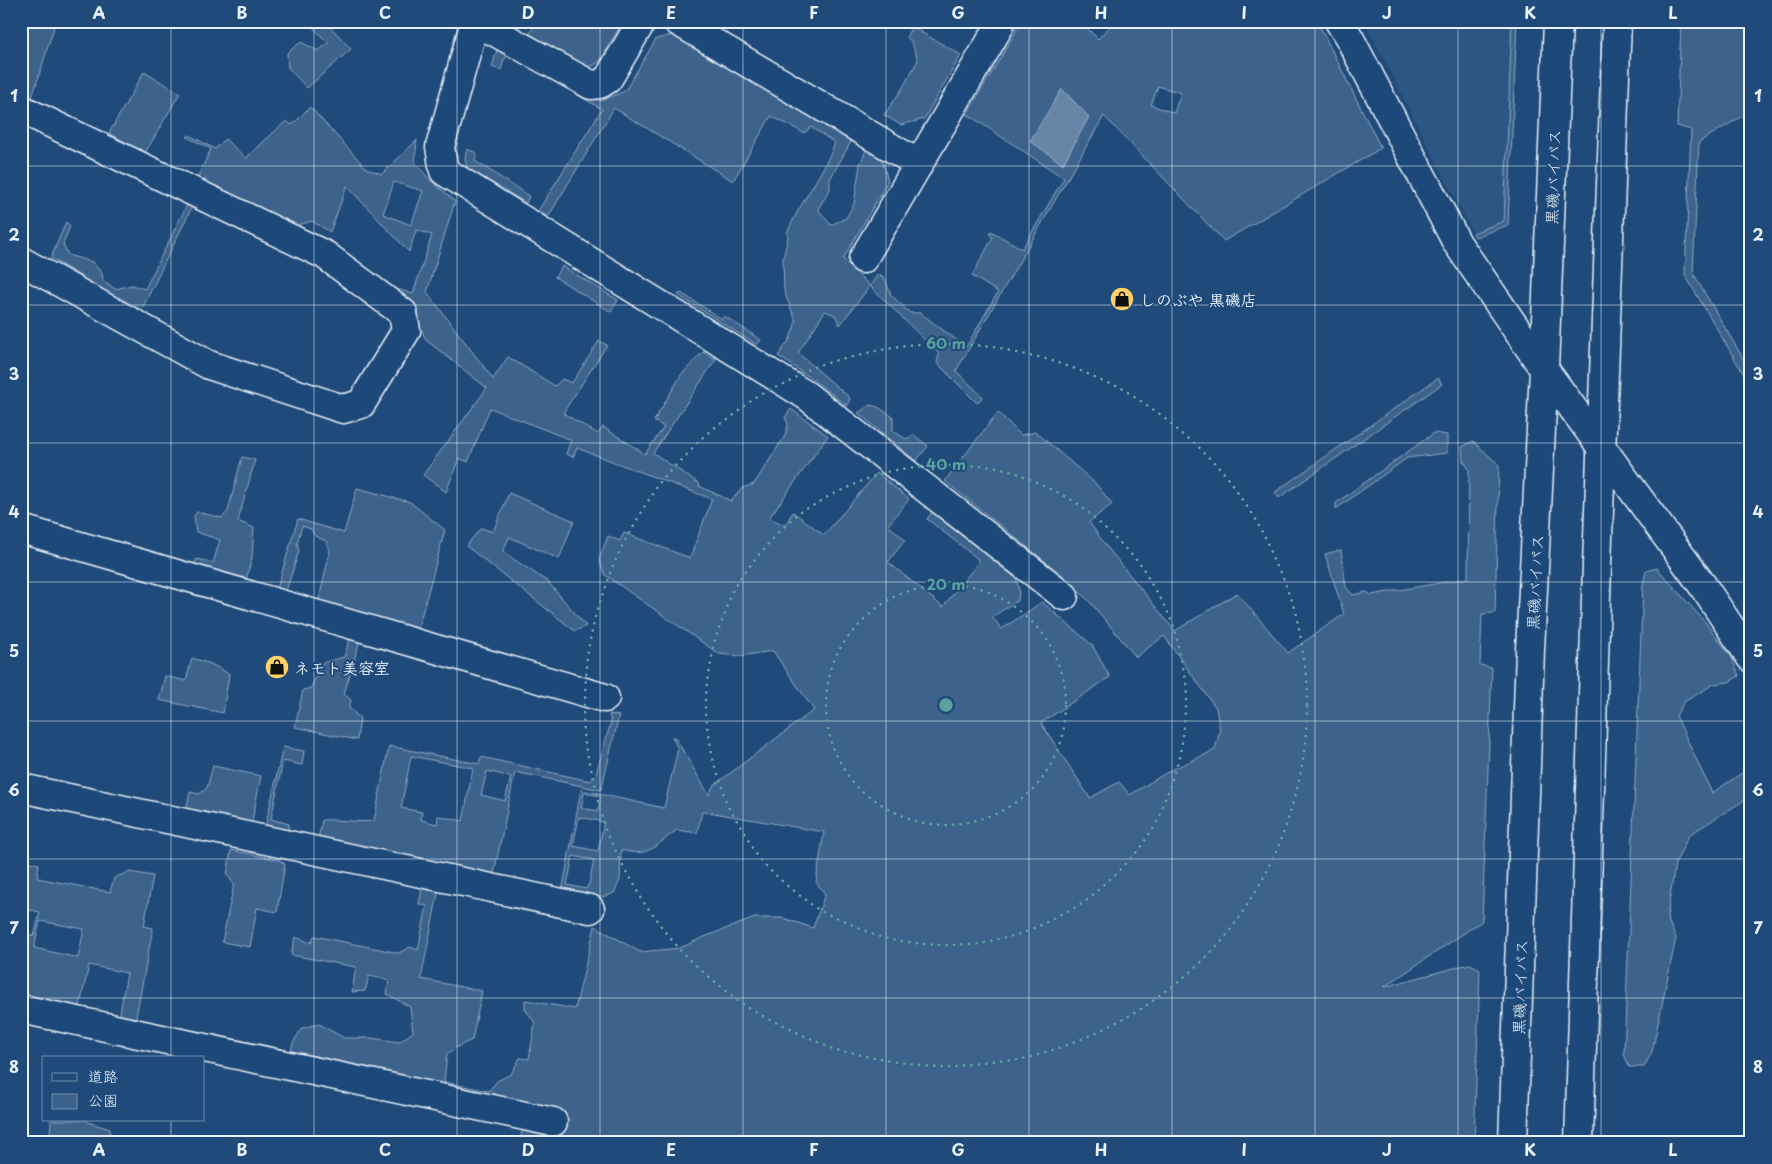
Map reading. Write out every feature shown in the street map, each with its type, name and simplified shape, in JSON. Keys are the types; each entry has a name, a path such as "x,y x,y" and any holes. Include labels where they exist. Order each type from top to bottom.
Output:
{"main road":[{"path":"642,21 608,79 600,84 591,85 475,21 440,147 444,171 807,396 1064,596"},
{"path":"677,21 919,164"},
{"path":"1339,21 1457,243 1544,369 1703,586 1751,658"},
{"name":"黒磯バイパス","path":"1513,1143 1531,640 1558,21"},
{"path":"1579,1143 1601,446 1618,21"},
{"path":"863,259 999,27"},
{"path":"21,109 325,255 403,314 406,331 361,404 343,410 210,365 21,261"},
{"path":"21,529 605,698"},
{"path":"21,788 590,909"},
{"path":"21,1009 552,1122"}],"shaded area":[{"path":"1364,21 1512,21 1504,221 1473,233"},
{"path":"1062,89 1089,117 1063,164 1030,141"}],"green space":[{"path":"21,21 56,21 30,104 21,100"},
{"path":"307,21 325,21 351,49 307,88 288,68 287,53 301,42 318,51 328,43"},
{"path":"537,21 623,21 600,61 593,66 581,67 527,38"},
{"path":"1011,21 1080,21 1098,39 1115,21 1317,21 1381,148 1224,241 1104,116 956,371 983,397 977,403 937,363 939,354 870,286 878,274 885,279 891,295 910,313 920,313 966,347 998,292 972,276 993,237 989,234 991,231 1022,249 1064,178 967,114 1017,30","holes":["1158,86 1181,93 1174,113 1151,105"]},
{"path":"1512,21 1517,21 1508,225 1475,237 1473,233 1504,221"},
{"path":"1681,21 1751,21 1751,111 1699,142 1693,273 1751,372 1751,382 1749,383 1685,275 1691,130 1677,126"},
{"path":"912,27 961,55 924,119 901,125 884,115 902,89 918,60 911,41 906,37"},
{"path":"672,35 852,140 830,179 830,189 818,209 831,225 846,218 854,204 860,164 867,148 881,156 888,181 843,259 870,286 840,325 835,315 825,311 798,353 850,398 847,406 814,380 778,356 790,339 796,321 784,291 783,259 788,237 787,233 835,143 811,127 804,133 771,116 733,181 614,108 548,217 538,211 602,109 509,56 504,59 501,70 492,67 497,50 507,47 601,101 625,91 656,39"},
{"path":"144,72 180,93 145,153 109,133"},
{"path":"310,107 367,169 382,174 417,140 415,162 429,179 455,201 427,292 493,379 508,357 555,386 562,379 572,383 599,341 607,345 563,413 598,434 603,427 645,454 664,427 654,421 681,375 703,352 716,359 653,453 700,484 699,486 731,501 742,488 754,484 785,436 788,424 785,417 791,409 828,436 769,518 785,525 793,512 824,535 877,473 909,499 888,525 905,540 888,562 943,607 978,563 978,559 927,519 932,512 1016,578 1019,590 1018,600 992,617 1002,629 1042,602 1092,645 1110,677 1041,723 1090,798 1119,782 1130,795 1169,771 1215,750 1220,730 1216,708 1164,636 1136,657 1090,602 1062,575 945,481 998,412 1021,435 1036,432 1096,484 1112,504 1089,522 1175,631 1237,593 1288,653 1344,614 1325,554 1341,550 1346,587 1353,595 1367,592 1371,595 1468,578 1469,469 1463,461 1462,447 1473,441 1499,465 1495,613 1482,614 1480,665 1492,668 1482,921 1384,987 1470,964 1480,969 1474,1143 519,1143 523,1128 558,1136 564,1111 290,1054 293,1043 302,1028 319,1024 344,1038 371,1038 399,1042 413,1032 410,1007 387,994 389,980 369,976 365,991 352,992 356,967 291,955 295,937 311,943 314,936 399,953 410,947 418,950 427,906 419,904 423,884 439,888 421,979 482,991 472,1040 447,1054 444,1082 489,1091 497,1081 511,1074 520,1058 529,1059 535,1023 525,1009 525,1000 575,1009 595,926 640,952 680,948 755,918 783,918 813,928 825,894 816,882 824,832 708,812 702,812 697,833 677,830 651,849 639,852 621,850 620,880 614,893 595,898 562,892 581,790 664,808 678,749 672,737 675,737 709,795 713,786 814,710 773,651 740,656 719,654 605,575 599,560 608,536 620,541 624,533 690,558 712,499 577,448 573,457 566,454 571,440 490,408 468,462 459,458 446,492 423,475 487,388 426,340 413,311 395,295 397,289 413,294 432,235 416,230 409,252 347,186 330,232 312,221 295,226 197,178 211,149 187,137 189,135 215,149 225,139 246,158 286,121 292,125","holes":["394,182 423,191 411,225 383,214","584,793 601,796 598,811 581,808","579,817 604,822 598,851 573,846","573,856 594,860 589,884 586,889 567,885"]},
{"path":"467,149 477,153 475,161 529,196 526,203 467,168 465,158"},
{"path":"187,205 192,207 140,313 51,258 66,222 70,226 63,244 68,255 92,262 102,273 103,280 115,289 132,285 145,289"},
{"path":"562,266 618,300 611,312 555,277"},
{"path":"681,293 722,319 724,316 761,340 757,345 678,295"},
{"path":"1438,378 1442,384 1279,498 1275,492"},
{"path":"870,405 878,407 893,417 893,431 906,439 914,435 928,446 916,461 858,413"},
{"path":"1434,433 1447,435 1447,453 1407,458 1336,509 1336,503"},
{"path":"242,457 255,460 238,521 254,528 252,558 245,583 192,568 197,559 213,563 220,540 196,532 194,516 197,512 222,518 228,511"},
{"path":"357,488 410,502 445,530 417,632 318,604 330,551 326,541 315,536 311,529 302,526 297,543 299,551 285,594 276,592 298,519 344,533"},
{"path":"509,493 574,521 559,559 509,537 503,552 548,582 586,626 575,631 466,546 481,528 493,532"},
{"path":"1657,568 1705,622 1731,656 1739,676 1729,682 1714,684 1684,702 1676,716 1712,793 1751,767 1751,796 1689,835 1675,864 1667,918 1676,938 1652,1052 1644,1067 1629,1067 1624,1054 1643,584 1646,571"},
{"path":"350,638 360,640 344,694 351,700 349,708 360,718 357,740 295,727 303,690 311,688 322,663 344,657"},
{"path":"192,658 211,664 229,674 223,713 159,700 165,676 186,681"},
{"path":"609,714 619,716 601,790 515,772 493,878 318,840 322,820 374,821 389,746 479,764 481,757 590,781 596,774 611,722","holes":["411,756 473,768 463,821 438,816 437,824 421,820 422,812 401,808","487,771 511,777 505,801 481,795"]},
{"path":"283,747 304,751 302,765 283,761 271,819 289,824 288,834 265,828"},
{"path":"213,766 261,776 251,826 186,812 190,792 199,794 207,788"},
{"path":"231,850 279,860 285,864 277,912 257,908 250,947 222,942 234,884 227,875"},
{"path":"30,862 39,864 37,878 110,892 114,878 129,872 153,876 144,926 153,928 135,1022 119,1018 127,973 89,965 79,1010 21,998 21,933 34,936 40,912 21,908 21,900","holes":["40,921 84,929 78,958 34,948"]},
{"path":"51,1122 88,1122 110,1129 107,1143 49,1143"}],"place":[{"name":"しのぶや 黒磯店","path":"1122,299"},
{"name":"ネモト美容室","path":"277,667"}]}
